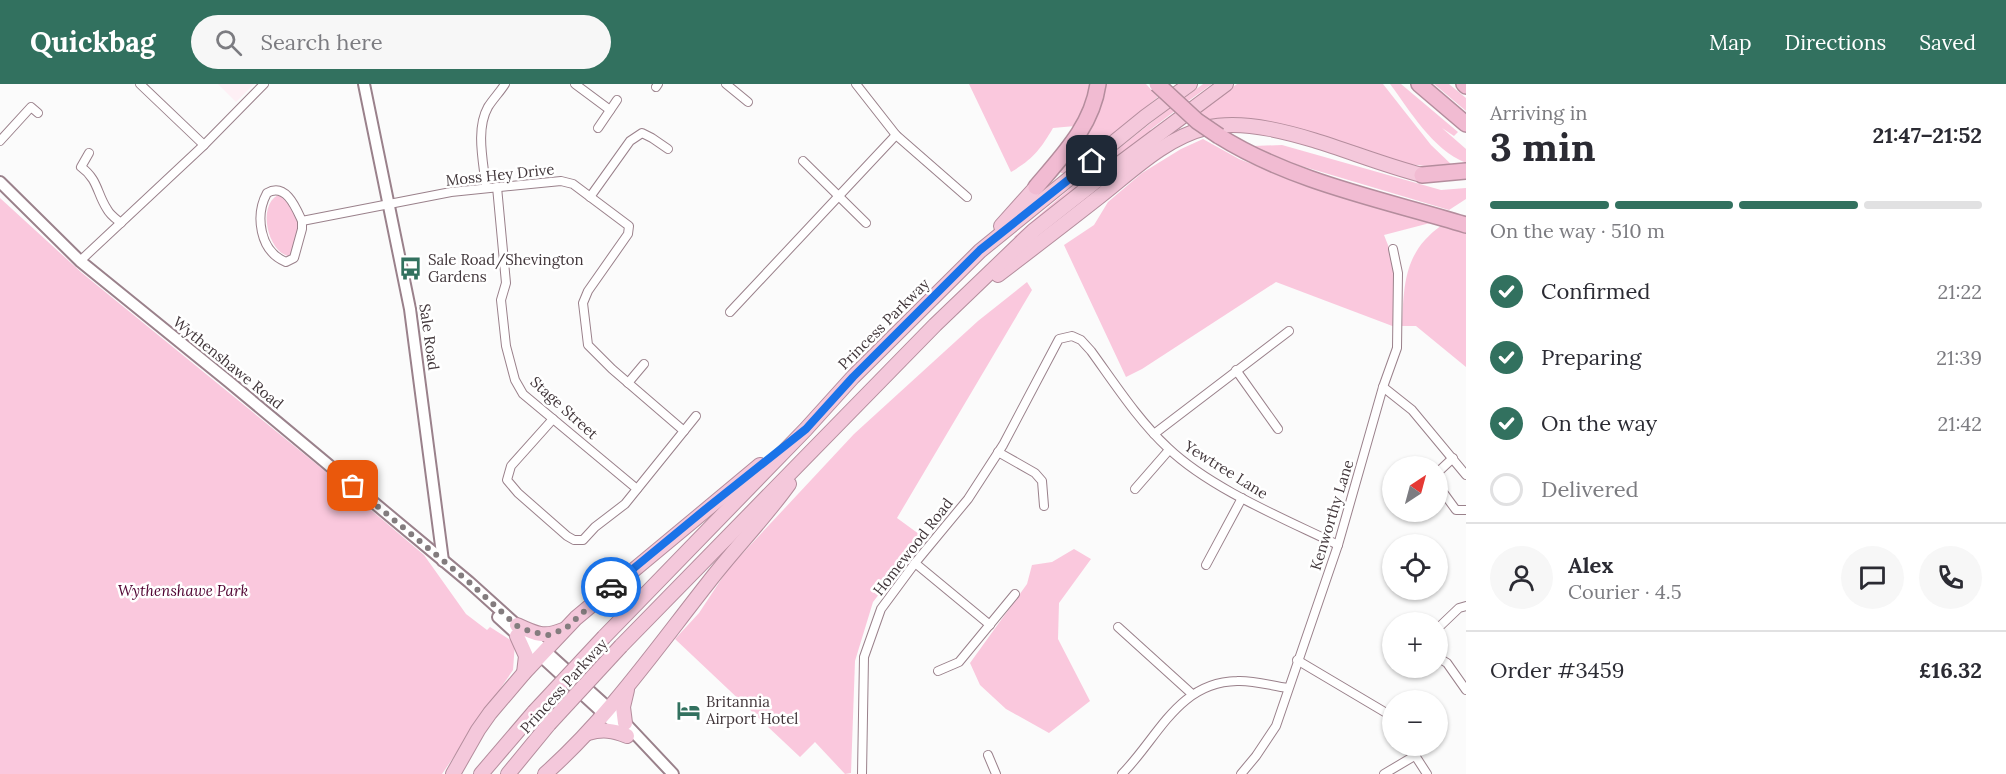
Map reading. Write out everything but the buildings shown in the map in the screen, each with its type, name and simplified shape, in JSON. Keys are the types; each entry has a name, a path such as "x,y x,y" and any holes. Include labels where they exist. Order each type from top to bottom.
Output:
{"highway":[{"path":"980,250 1082,131 1092,110 1098,84"},
{"path":"1157,84 1197,121 1250,154 1290,171 1466,225"},
{"name":"Princess Parkway","path":"481,774 534,712 604,637 806,429 853,377 980,250 1145,117 1190,84"},
{"name":"Princess Parkway","path":"508,774 549,724 621,646 935,325 1034,231 1100,178 1226,84"},
{"path":"1419,84 1466,124"},
{"path":"935,325 1146,160 1178,140 1206,128 1245,125 1269,129 1300,136 1391,168 1422,175 1466,171"},
{"path":"453,774 478,730 524,672 565,629 708,507 806,429"},
{"path":"545,774 588,734 627,688 713,576 773,506 817,446"},
{"path":"524,672 526,656 517,631 548,635 565,629"},
{"path":"588,734 602,730 616,732 626,730 623,707 627,688"}],"main road":[{"name":"Sale Road","path":"364,84 410,309 443,561"},
{"name":"Wythenshawe Road","path":"0,182 80,261 443,561 673,774"}],"street":[{"path":"140,84 204,145"},
{"path":"80,261 204,145 264,84"},
{"path":"486,188 482,137 483,118 505,84"},
{"path":"575,84 610,110"},
{"path":"726,84 748,102"},
{"path":"856,84 896,135 967,197"},
{"path":"598,128 617,100"},
{"path":"0,141 31,107"},
{"path":"591,197 630,141 637,135 642,133 668,149"},
{"path":"730,312 896,135"},
{"path":"89,153 81,167 97,185 108,212 121,223"},
{"path":"803,161 866,223"},
{"name":"Moss Hey Drive","path":"302,221 389,206 451,192 561,181 573,184 629,226 628,234 588,291 583,303 588,345 628,383 684,430"},
{"name":"Stage Street","path":"497,187 506,283 501,300 506,346 515,380 523,394 637,489"},
{"path":"276,190 284,192 296,206 302,221 294,258 286,262 281,260 272,253 259,218 267,193 276,190"},
{"name":"Kenworthy Lane","path":"1241,774 1276,726 1338,545 1383,387 1397,348 1398,273 1393,249"},
{"path":"1154,434 1289,330"},
{"name":"Yewtree Lane","path":"1050,358 1059,339 1072,336 1081,340 1169,450 1242,498 1338,545"},
{"name":"Homewood Road","path":"862,774 864,657 881,609 915,562 968,499 998,453 1050,358"},
{"path":"628,383 644,364"},
{"path":"1236,370 1278,429"},
{"path":"1383,387 1412,410 1466,475"},
{"path":"553,419 511,466 507,480 518,493 567,536 574,540 583,540 595,527 625,504 696,416"},
{"path":"1135,489 1169,450"},
{"path":"998,453 1035,472 1042,481 1044,506"},
{"path":"1448,463 1454,458"},
{"path":"1206,564 1242,498"},
{"path":"1448,499 1456,510 1466,510"},
{"path":"915,562 990,625"},
{"path":"938,671 959,662 1015,594"},
{"path":"1448,618 1459,608 1466,606"},
{"path":"1118,627 1192,694"},
{"path":"1297,660 1382,710"},
{"path":"1448,664 1466,690"},
{"path":"1122,774 1174,710 1192,694 1216,684 1238,681 1288,688"},
{"path":"988,755 996,774"},
{"path":"1384,774 1414,756"},
{"path":"1417,756 1427,774"}],"shaded area":[{"path":"218,84 254,84 236,102"}],"green space":[{"path":"969,84 1090,84 1085,106 1075,126 1053,128 1035,153 1011,172"},
{"path":"1106,84 1146,84 1158,97 1064,173 1061,173 1060,171 1090,131 1100,108"},
{"path":"1203,84 1212,84 1187,102 1183,99"},
{"path":"1237,84 1383,84 1431,145 1453,166 1424,166 1396,162 1281,124 1234,119 1212,123 1198,111"},
{"path":"1390,84 1401,84 1458,132 1454,136 1442,128 1466,149 1466,163 1443,149 1433,139 1414,118"},
{"path":"1434,84 1449,84 1466,98 1466,111"},
{"path":"1171,107 1175,111 1150,130 1152,133 1017,239 1014,237 1089,172"},
{"path":"1203,139 1239,159 1314,188 1430,223 1384,235 1397,268 1395,327 1276,282 1142,369 1126,377 1064,245 1094,225 1108,202 1142,173 1181,149"},
{"path":"1282,145 1441,190 1466,188 1466,199 1449,210 1278,159 1253,146"},
{"path":"278,195 290,204 298,226 292,254 288,256 275,246 268,228 268,208"},
{"name":"Wythenshawe Park","path":"0,198 82,273 424,555 466,614 487,630 490,627 515,643 513,670 442,774 0,774"},
{"path":"1442,225 1466,232 1466,367 1416,326 1402,326 1406,282 1413,257 1429,235"},
{"path":"1027,282 1032,290 897,518 923,537 873,602 855,661 851,773 845,774 815,742 800,757 675,639 699,613 728,569 854,434 978,321"},
{"path":"1074,549 1091,559 1059,603 1058,639 1090,701 1049,733 1006,709 980,685 970,663 1027,584 1032,565 1052,562"}],"way so far":[{"path":"353,486 469,582 517,626 532,632 548,635 565,629 611,587"}],"place":[{"name":"Sale Road/Shevington Gardens","path":"410,269"},
{"name":"Britannia Airport Hotel","path":"688,711"}],"route":[{"path":"611,587 806,429 853,377 980,250 1092,161"}]}
